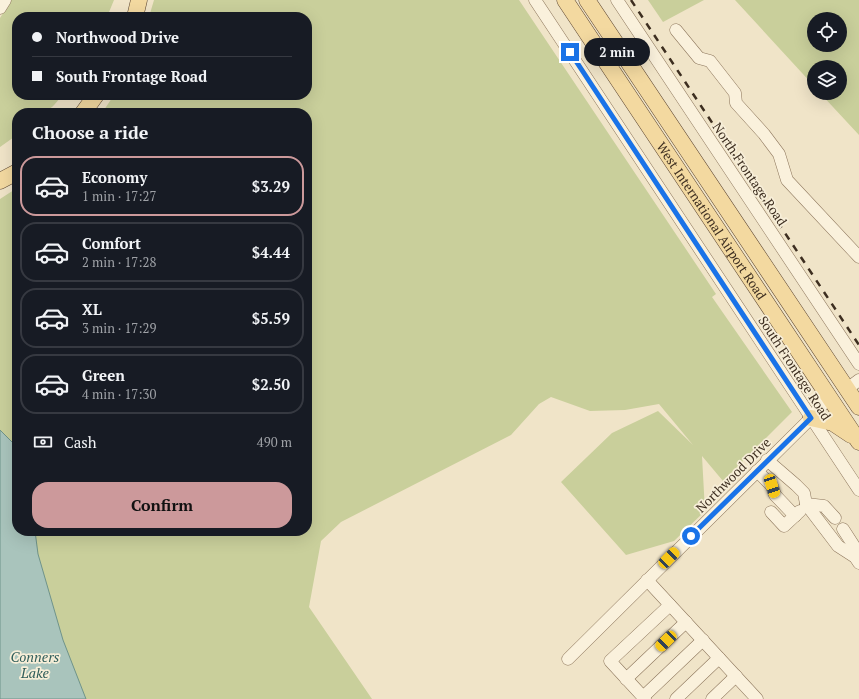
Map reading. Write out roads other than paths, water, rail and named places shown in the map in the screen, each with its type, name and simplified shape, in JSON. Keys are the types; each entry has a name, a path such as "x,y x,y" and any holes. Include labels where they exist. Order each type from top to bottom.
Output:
{"main road":[{"path":"136,12 139,0"},
{"name":"West International Airport Road","path":"566,0 859,443"},
{"name":"West International Airport Road","path":"587,0 853,385 859,407"},
{"path":"0,181 12,175"},
{"path":"811,418 841,414 859,421"},
{"path":"811,418 827,421 839,426 859,443"}],"street":[{"path":"0,8 5,0"},
{"name":"South Frontage Road","path":"535,0 859,490"},
{"name":"North Frontage Road","path":"618,0 859,364"},
{"path":"676,30 699,58 710,61 735,93 736,103 764,134 779,154 786,180 859,257"},
{"name":"Northwood Drive","path":"568,659 811,418 822,405 826,392"},
{"path":"767,460 778,471 790,478 804,493 806,504 838,546 857,560"},
{"path":"757,470 772,486 775,495 795,516"},
{"path":"771,512 784,526 806,504"},
{"path":"806,504 824,506 836,518"},
{"path":"843,529 854,546 857,560"},
{"path":"647,580 736,676 754,698"},
{"path":"670,605 610,661 626,679 644,698 703,640"},
{"path":"626,679 686,622"},
{"path":"676,699 719,658"},
{"path":"712,699 736,676"}],"water":[{"name":"Conners Lake","path":"0,430 12,442 12,536 36,536 38,554 63,640 86,699 0,699"}],"railway":[{"path":"631,0 859,345"}]}
